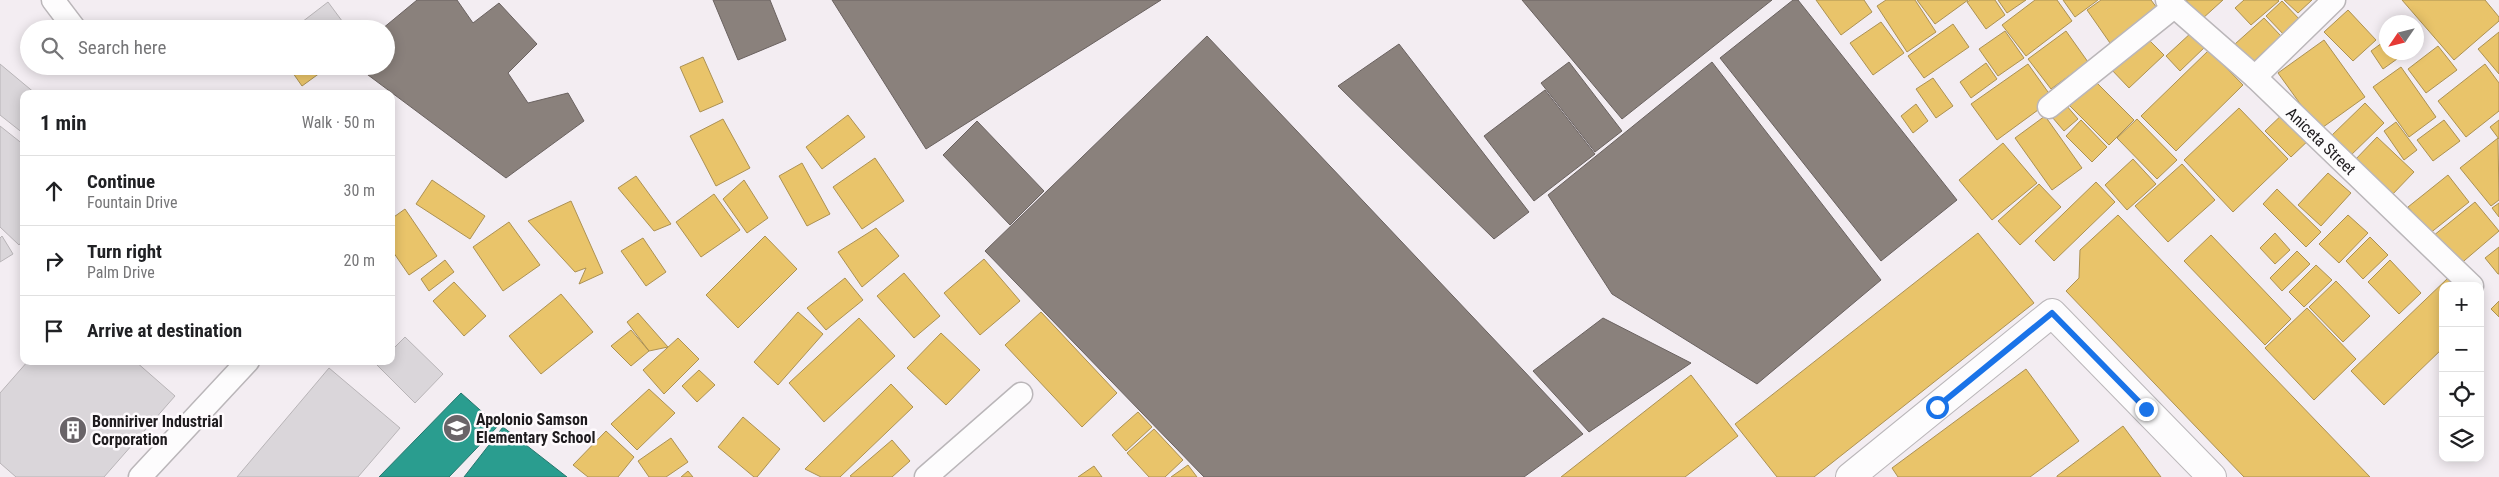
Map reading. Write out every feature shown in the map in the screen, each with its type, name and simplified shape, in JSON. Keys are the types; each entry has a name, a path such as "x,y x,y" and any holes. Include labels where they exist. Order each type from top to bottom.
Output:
{"street":[{"path":"1850,477 2052,313 2212,477"}],"lane":[{"path":"53,0 68,20"},
{"path":"2255,77 2334,0"},
{"path":"2049,107 2170,3"},
{"name":"Aniceta Street","path":"2170,3 2255,77 2468,282"},
{"path":"140,477 244,365"},
{"path":"926,477 1021,394"}],"building: Homes":[{"path":"1816,0 1864,0 1872,12 1841,35"},
{"path":"1886,0 1915,0 1936,32 1907,52 1877,6"},
{"path":"1917,0 1968,0 1935,24"},
{"path":"1970,0 1995,0 2005,15 1986,29 1967,2"},
{"path":"1998,0 2026,0 2007,13"},
{"path":"2035,0 2057,0 2072,21 2026,56 2002,25"},
{"path":"2063,0 2098,0 2075,17"},
{"path":"2101,0 2151,0 2157,8 2110,43 2087,10"},
{"path":"2186,0 2223,0 2202,19"},
{"path":"2244,0 2279,1 2251,25 2235,8"},
{"path":"2284,0 2312,0 2298,13"},
{"path":"2402,0 2485,0 2499,17 2499,21 2454,60 2424,25 2424,15 2415,15"},
{"path":"2282,1 2301,21 2285,36 2266,16"},
{"path":"2348,10 2376,40 2353,61 2324,32"},
{"path":"2264,18 2281,36 2252,63 2235,44"},
{"path":"1881,22 1904,53 1873,75 1850,43"},
{"path":"1953,24 1969,47 1924,78 1908,56"},
{"path":"2005,31 2024,58 1998,76 1979,49"},
{"path":"2066,31 2088,62 2051,89 2028,59"},
{"path":"2192,32 2206,46 2180,71 2166,56"},
{"path":"2499,32 2499,74 2478,49"},
{"path":"2145,36 2164,55 2129,88 2110,68"},
{"path":"2324,40 2365,97 2319,130 2278,73"},
{"path":"2379,45 2379,60 2396,60 2383,69 2371,51"},
{"path":"2438,46 2457,70 2426,93 2408,69 2420,60 2424,60 2424,57"},
{"path":"2209,50 2243,85 2176,151 2141,116"},
{"path":"703,57 723,102 700,112 680,67"},
{"path":"1986,63 1997,79 1971,98 1960,82"},
{"path":"2028,64 2053,99 1997,140 1971,104"},
{"path":"2485,64 2499,83 2499,111 2466,137 2438,101"},
{"path":"2401,67 2436,117 2409,137 2373,87"},
{"path":"294,75 317,75 302,86"},
{"path":"1933,78 1953,106 1936,118 1916,89"},
{"path":"2093,79 2134,120 2109,145 2068,104"},
{"path":"2365,103 2384,123 2348,158 2329,138"},
{"path":"1916,104 1928,121 1913,133 1901,116"},
{"path":"2066,105 2078,119 2064,131 2052,117"},
{"path":"2239,108 2288,159 2233,212 2184,160"},
{"path":"2288,109 2313,136 2291,157 2265,131"},
{"path":"848,115 865,137 822,169 806,147"},
{"path":"2045,116 2082,168 2052,190 2015,138"},
{"path":"723,119 750,168 716,186 690,136"},
{"path":"2137,119 2177,160 2157,179 2117,138"},
{"path":"2081,120 2107,147 2092,162 2066,136"},
{"path":"2444,120 2460,141 2433,161 2417,140"},
{"path":"2499,120 2499,139 2490,127"},
{"path":"2396,122 2417,150 2404,160 2384,131"},
{"path":"2377,137 2414,172 2390,197 2354,161"},
{"path":"2498,138 2499,200 2491,206 2460,168"},
{"path":"2003,143 2037,183 1992,220 1959,180"},
{"path":"875,158 904,201 862,229 833,187"},
{"path":"2133,159 2156,184 2127,210 2105,185"},
{"path":"802,163 830,214 807,226 779,176"},
{"path":"2182,164 2215,200 2168,242 2135,206"},
{"path":"2328,173 2351,193 2321,226 2298,205"},
{"path":"2448,175 2469,202 2429,234 2408,207"},
{"path":"636,176 671,224 654,231 618,188"},
{"path":"432,180 485,216 470,239 416,204"},
{"path":"744,180 768,218 747,233 723,199"},
{"path":"2096,182 2115,202 2054,261 2035,241"},
{"path":"2039,184 2061,207 2020,245 1998,221"},
{"path":"2277,189 2321,232 2306,247 2263,204"},
{"path":"714,194 740,230 701,257 676,222"},
{"path":"571,201 603,273 579,284 586,268 575,272 528,221"},
{"path":"2475,202 2499,231 2458,266 2433,236"},
{"path":"2499,203 2499,217 2492,208"},
{"path":"405,209 437,256 409,275 395,255 395,216"},
{"path":"2118,215 2370,477 2244,477 2066,291 2079,278 2080,250"},
{"path":"2348,215 2368,233 2339,263 2319,244"},
{"path":"509,222 540,265 503,291 473,247"},
{"path":"876,228 899,256 862,287 838,252"},
{"path":"1978,233 2034,303 1814,477 1777,477 1735,424"},
{"path":"2275,233 2290,250 2275,264 2260,248"},
{"path":"2211,235 2291,319 2265,345 2184,261"},
{"path":"765,236 797,269 738,328 706,295"},
{"path":"2370,237 2388,255 2363,279 2346,261"},
{"path":"643,238 666,272 646,286 621,251"},
{"path":"2499,247 2499,274 2498,274 2485,258"},
{"path":"2297,251 2310,264 2282,291 2270,278"},
{"path":"984,259 1020,301 980,335 944,293"},
{"path":"445,260 454,272 429,291 421,279"},
{"path":"2390,260 2421,293 2399,314 2368,282"},
{"path":"2316,265 2332,280 2304,307 2289,292"},
{"path":"904,273 940,316 914,338 877,296"},
{"path":"2449,277 2454,282 2444,282"},
{"path":"845,278 863,300 826,330 807,308"},
{"path":"2336,281 2370,316 2343,342 2309,307"},
{"path":"454,282 486,316 464,336 433,301"},
{"path":"2439,287 2439,352 2384,405 2351,371"},
{"path":"561,294 593,332 541,374 509,336"},
{"path":"2499,301 2499,317 2491,309"},
{"path":"2307,308 2356,359 2314,400 2265,348"},
{"path":"798,312 823,334 778,385 754,362"},
{"path":"1041,312 1117,393 1082,427 1005,345"},
{"path":"638,313 668,347 649,351 627,322"},
{"path":"859,318 895,356 824,422 789,383"},
{"path":"631,330 649,351 631,366 611,346"},
{"path":"941,333 980,370 946,405 907,368"},
{"path":"678,338 699,359 664,394 643,370"},
{"path":"2026,369 2079,441 2030,477 1898,477 1892,468"},
{"path":"699,370 715,385 697,402 682,386"},
{"path":"1691,375 1738,436 1685,477 1561,477"},
{"path":"891,384 913,407 840,477 821,477 805,469"},
{"path":"649,389 675,413 637,450 611,424"},
{"path":"1138,412 1152,427 1126,451 1112,435"},
{"path":"743,417 780,449 757,477 754,477 718,447"},
{"path":"2123,426 2161,477 2057,477 2057,476"},
{"path":"1154,429 1183,460 1165,477 1149,477 1127,453"},
{"path":"606,431 634,457 618,477 588,477 573,465"},
{"path":"671,438 688,462 666,477 649,477 638,461"},
{"path":"892,440 910,461 892,477 850,476"},
{"path":"1188,465 1197,477 1171,477"},
{"path":"1094,466 1102,477 1078,477"},
{"path":"688,471 693,477 681,477"}],"building: Schools":[{"path":"461,393 498,426 449,477 379,477"},
{"path":"503,427 567,477 464,477"}],"building: Industry":[{"path":"417,0 457,0 473,23 499,3 537,44 508,73 528,103 568,93 584,121 506,178 395,95 395,90 388,90 368,75 395,75 395,20 393,20"},
{"path":"713,0 770,0 786,40 738,60"},
{"path":"832,0 1161,0 926,149"},
{"path":"1522,0 1772,0 1622,119"},
{"path":"1793,0 1798,0 1957,200 1881,261 1720,58"},
{"path":"1207,36 1583,434 1524,477 1204,477 985,251"},
{"path":"1399,44 1529,212 1494,239 1338,86"},
{"path":"1569,62 1622,131 1595,152 1541,83"},
{"path":"1712,62 1881,280 1757,384 1612,294 1548,195"},
{"path":"1545,90 1595,154 1534,201 1484,136"},
{"path":"977,121 1044,191 1010,225 943,155"},
{"path":"1603,318 1691,363 1589,432 1533,371"}],"building: Other":[{"path":"328,2 341,20 305,20"},
{"path":"0,64 31,90 20,90 20,131 0,115"},
{"path":"0,126 20,142 19,245 0,227"},
{"path":"2,236 13,254 0,262 0,238"},
{"path":"405,337 443,374 415,403 377,365 395,365 395,347"},
{"name":"Bonniriver Industrial Corporation","path":"24,365 140,365 175,396 104,477 16,477 0,463 0,393"},
{"path":"329,368 400,428 358,477 237,477"}],"place":[{"name":"Apolonio Samson Elementary School","path":"457,428"},
{"name":"Bonniriver Industrial Corporation","path":"73,430"}],"route":[{"path":"1937,407 2052,313 2146,409"}]}
